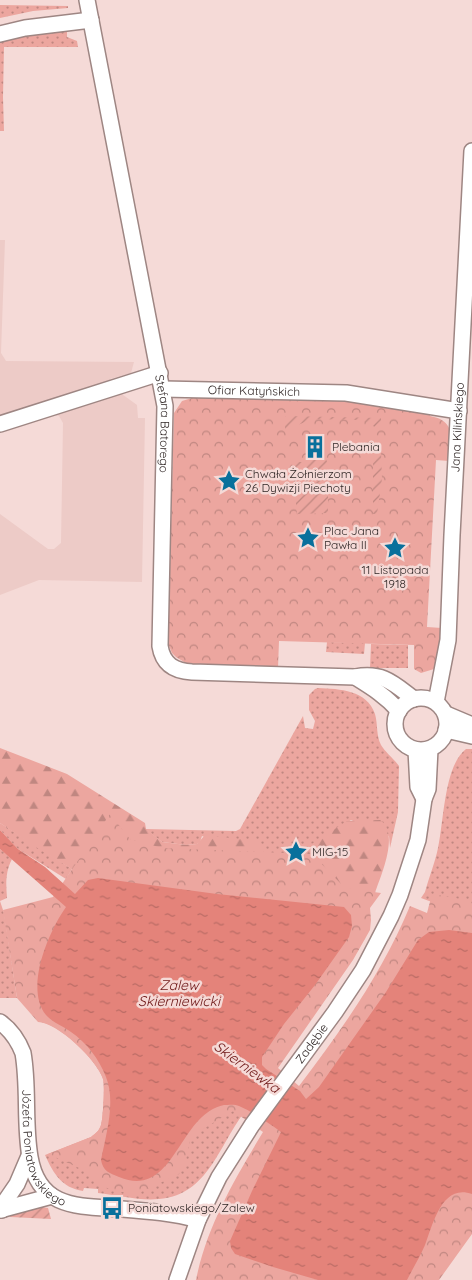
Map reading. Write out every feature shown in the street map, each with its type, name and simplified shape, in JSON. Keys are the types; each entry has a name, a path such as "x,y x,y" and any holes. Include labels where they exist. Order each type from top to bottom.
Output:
{"street":[{"name":"Stefana Batorego","path":"87,0 165,406 160,646 164,660 175,670 183,672 355,677 368,674 384,677 414,699"},
{"path":"0,34 25,28 91,20"},
{"name":"Jana Kilińskiego","path":"441,708 448,640 471,210 472,151"},
{"path":"0,424 160,373"},
{"name":"Ofiar Katyńskich","path":"163,389 346,393 459,411"},
{"name":"Stefana Batorego","path":"355,677 382,693 398,711"},
{"path":"441,708 446,730 442,741 423,750 403,744 398,738 395,722 398,711 407,702 414,699 430,699 441,708 472,725"},
{"path":"446,730 472,736"},
{"name":"Zadębie","path":"177,1280 198,1220 216,1182 252,1125 335,1012 363,970 381,936 400,895 418,840 424,799 418,787 423,750"},
{"name":"Józefa Poniatowskiego","path":"0,1022 8,1028 19,1043 23,1053 30,1156 38,1182 52,1196 70,1205 161,1213 198,1220"},
{"path":"1,1210 17,1184 30,1156"},
{"path":"1,1210 52,1196"}],"shaded area":[{"path":"0,240 5,240 1,353 6,361 134,362 131,373 110,379 114,394 119,392 137,405 138,418 145,418 142,582 39,580 0,595 0,514 48,549 54,549 61,543 63,423 59,416 52,414 0,431"}],"green space":[{"path":"0,5 68,6 68,8 33,11 0,18"},
{"path":"67,31 67,37 77,41 78,47 4,47 4,131 0,131 0,42 25,36"},
{"name":"Plac Jana Pawła II","path":"195,397 350,401 430,414 430,416 445,422 450,432 451,445 449,461 436,460 427,627 442,628 440,658 434,669 421,673 414,669 414,645 279,641 278,668 189,665 172,653 168,638 174,413 182,401"},
{"path":"285,416 381,418 381,430 361,420 313,419 287,429 285,432"},
{"path":"378,452 381,452 382,479 377,514 373,514 373,463"},
{"path":"310,459 326,459 328,464 328,513 297,514 292,462 310,462"},
{"path":"327,642 365,643 364,654 326,652"},
{"path":"371,644 408,645 408,668 370,668"},
{"path":"318,688 352,692 366,700 375,714 381,745 399,766 398,812 390,848 389,836 351,820 275,868 202,836 197,844 186,845 162,842 145,829 236,831 240,829 303,716 305,728 313,729 315,721 309,710 309,695"},
{"path":"0,748 67,774 145,823 146,829 162,842 186,845 197,844 205,835 257,841 271,867 275,868 347,821 380,820 386,826 389,844 375,893 75,871 0,823"},
{"path":"466,749 472,749 472,917 421,898 425,892 437,854 449,781 453,768"},
{"name":"Zalew Skierniewicki","path":"110,814 130,839 162,848 312,854 345,888 381,893 370,908 370,930 353,960 278,1068 299,1086 331,1043 374,977 410,906 427,913 432,894 456,898 472,904 472,1234 439,1280 196,1280 207,1240 223,1203 263,1132 233,1111 191,1136 185,1164 179,1174 134,1195 103,1187 94,1181 88,1172 48,1154 91,1137 98,1130 101,1125 104,1082 93,1062 75,1043 55,1028 38,1022 17,998 3,910 53,897"},
{"path":"0,823 72,869 66,879 18,849 0,830"},
{"path":"0,849 12,859 7,874 7,898 0,901"},
{"path":"0,901 4,913 17,998 0,998"},
{"path":"37,1006 206,1113 246,1110 211,1166 190,1188 176,1195 159,1199 136,1199 98,1193 98,1189 84,1188 83,1191 69,1187 59,1179 45,1155 91,1137 98,1130 101,1125 104,1082 93,1062 77,1044 58,1030 41,1022"},
{"path":"42,1207 48,1208 51,1219 10,1217 11,1215"}],"water":[{"name":"Zalew Skierniewicki","path":"0,830 18,849 45,867 75,894 88,880 98,878 217,894 344,907 351,915 352,926 349,937 284,1024 262,1057 262,1065 266,1069 300,1091 306,1099 319,1087 386,992 418,940 429,932 449,930 472,933 472,1194 462,1192 453,1194 446,1200 435,1217 423,1249 407,1280 318,1280 235,1254 231,1248 230,1241 281,1132 255,1114 237,1105 224,1105 209,1112 196,1123 165,1167 153,1177 138,1181 119,1177 105,1169 101,1160 110,1107 109,1087 106,1077 100,1064 87,1046 77,1036 46,1015 40,1004 37,990 41,960 46,945 59,917 66,907 0,849"}],"place":[{"name":"Plebania","path":"315,447"},
{"name":"Chwała Żołnierzom 26 Dywizji Piechoty","path":"229,481"},
{"name":"Plac Jana Pawła II","path":"308,538"},
{"name":"11 Listopada 1918","path":"395,548"},
{"name":"MIG-15","path":"296,852"},
{"name":"Poniatowskiego/Zalew","path":"112,1208"}],"water label":[{"name":"Skierniewka","path":"247,1067"}]}
